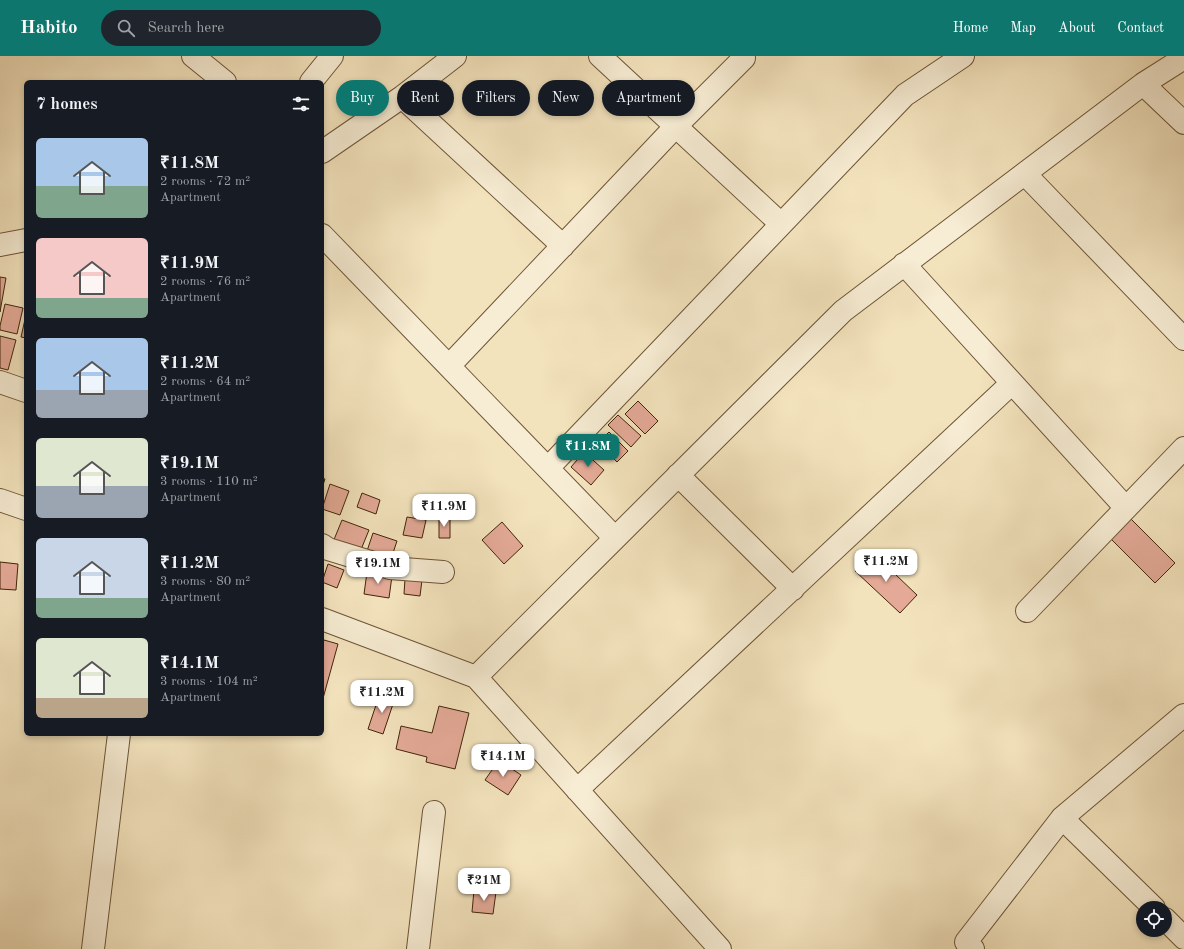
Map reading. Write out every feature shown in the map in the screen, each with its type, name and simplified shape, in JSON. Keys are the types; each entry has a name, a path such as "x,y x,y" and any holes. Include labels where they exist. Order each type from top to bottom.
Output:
{"street":[{"path":"313,80 332,56"},
{"path":"424,80 455,56"},
{"path":"600,56 781,224"},
{"path":"548,468 905,95 963,56"},
{"path":"449,366 676,126 744,58"},
{"path":"476,677 843,311 1143,84 1184,58"},
{"path":"202,59 223,80"},
{"path":"1143,84 1184,123"},
{"path":"324,151 397,100"},
{"path":"423,116 563,246"},
{"path":"1025,174 1184,339"},
{"path":"324,237 615,538"},
{"path":"0,245 24,240"},
{"path":"904,264 1126,508"},
{"path":"0,382 24,390"},
{"path":"577,790 1012,383"},
{"path":"1027,611 1184,448"},
{"path":"678,475 793,589"},
{"path":"0,500 24,508"},
{"path":"324,546 328,549 390,568 443,572"},
{"path":"324,620 476,677 720,949"},
{"path":"973,949 966,942 1062,818 1184,715"},
{"path":"93,949 118,736"},
{"path":"418,949 434,812"},
{"path":"1062,818 1147,901"},
{"path":"1172,926 1184,938"}],"building":[{"path":"0,277 6,278 0,312"},
{"path":"5,304 23,308 17,334 0,330"},
{"path":"24,324 24,338 21,337"},
{"path":"0,336 16,340 8,370 0,368"},
{"path":"638,401 658,421 645,434 625,414"},
{"path":"618,415 641,436 631,447 608,425"},
{"path":"609,432 628,451 617,462 598,443"},
{"path":"584,452 604,470 591,485 571,467"},
{"path":"330,484 349,491 340,515 324,510 324,503"},
{"path":"362,493 380,500 376,514 357,507"},
{"path":"407,517 426,520 422,538 403,535"},
{"path":"1130,518 1175,563 1155,583 1110,538"},
{"path":"439,519 450,519 450,538 439,538"},
{"path":"342,520 369,530 360,552 333,542"},
{"path":"502,522 523,546 504,564 482,540"},
{"path":"373,533 397,541 390,562 366,554"},
{"path":"873,553 917,595 900,613 855,571"},
{"path":"0,562 18,564 16,590 0,589"},
{"path":"328,564 344,570 337,588 324,583 324,576"},
{"path":"367,572 392,576 389,598 364,594"},
{"path":"405,579 422,580 420,596 404,594"},
{"path":"324,640 338,644 324,695"},
{"path":"380,693 395,698 383,734 368,729"},
{"path":"439,706 469,713 455,769 426,762 427,757 396,749 401,726 432,733"},
{"path":"499,760 521,775 508,795 485,780"},
{"path":"474,890 496,892 493,914 472,912"}]}
